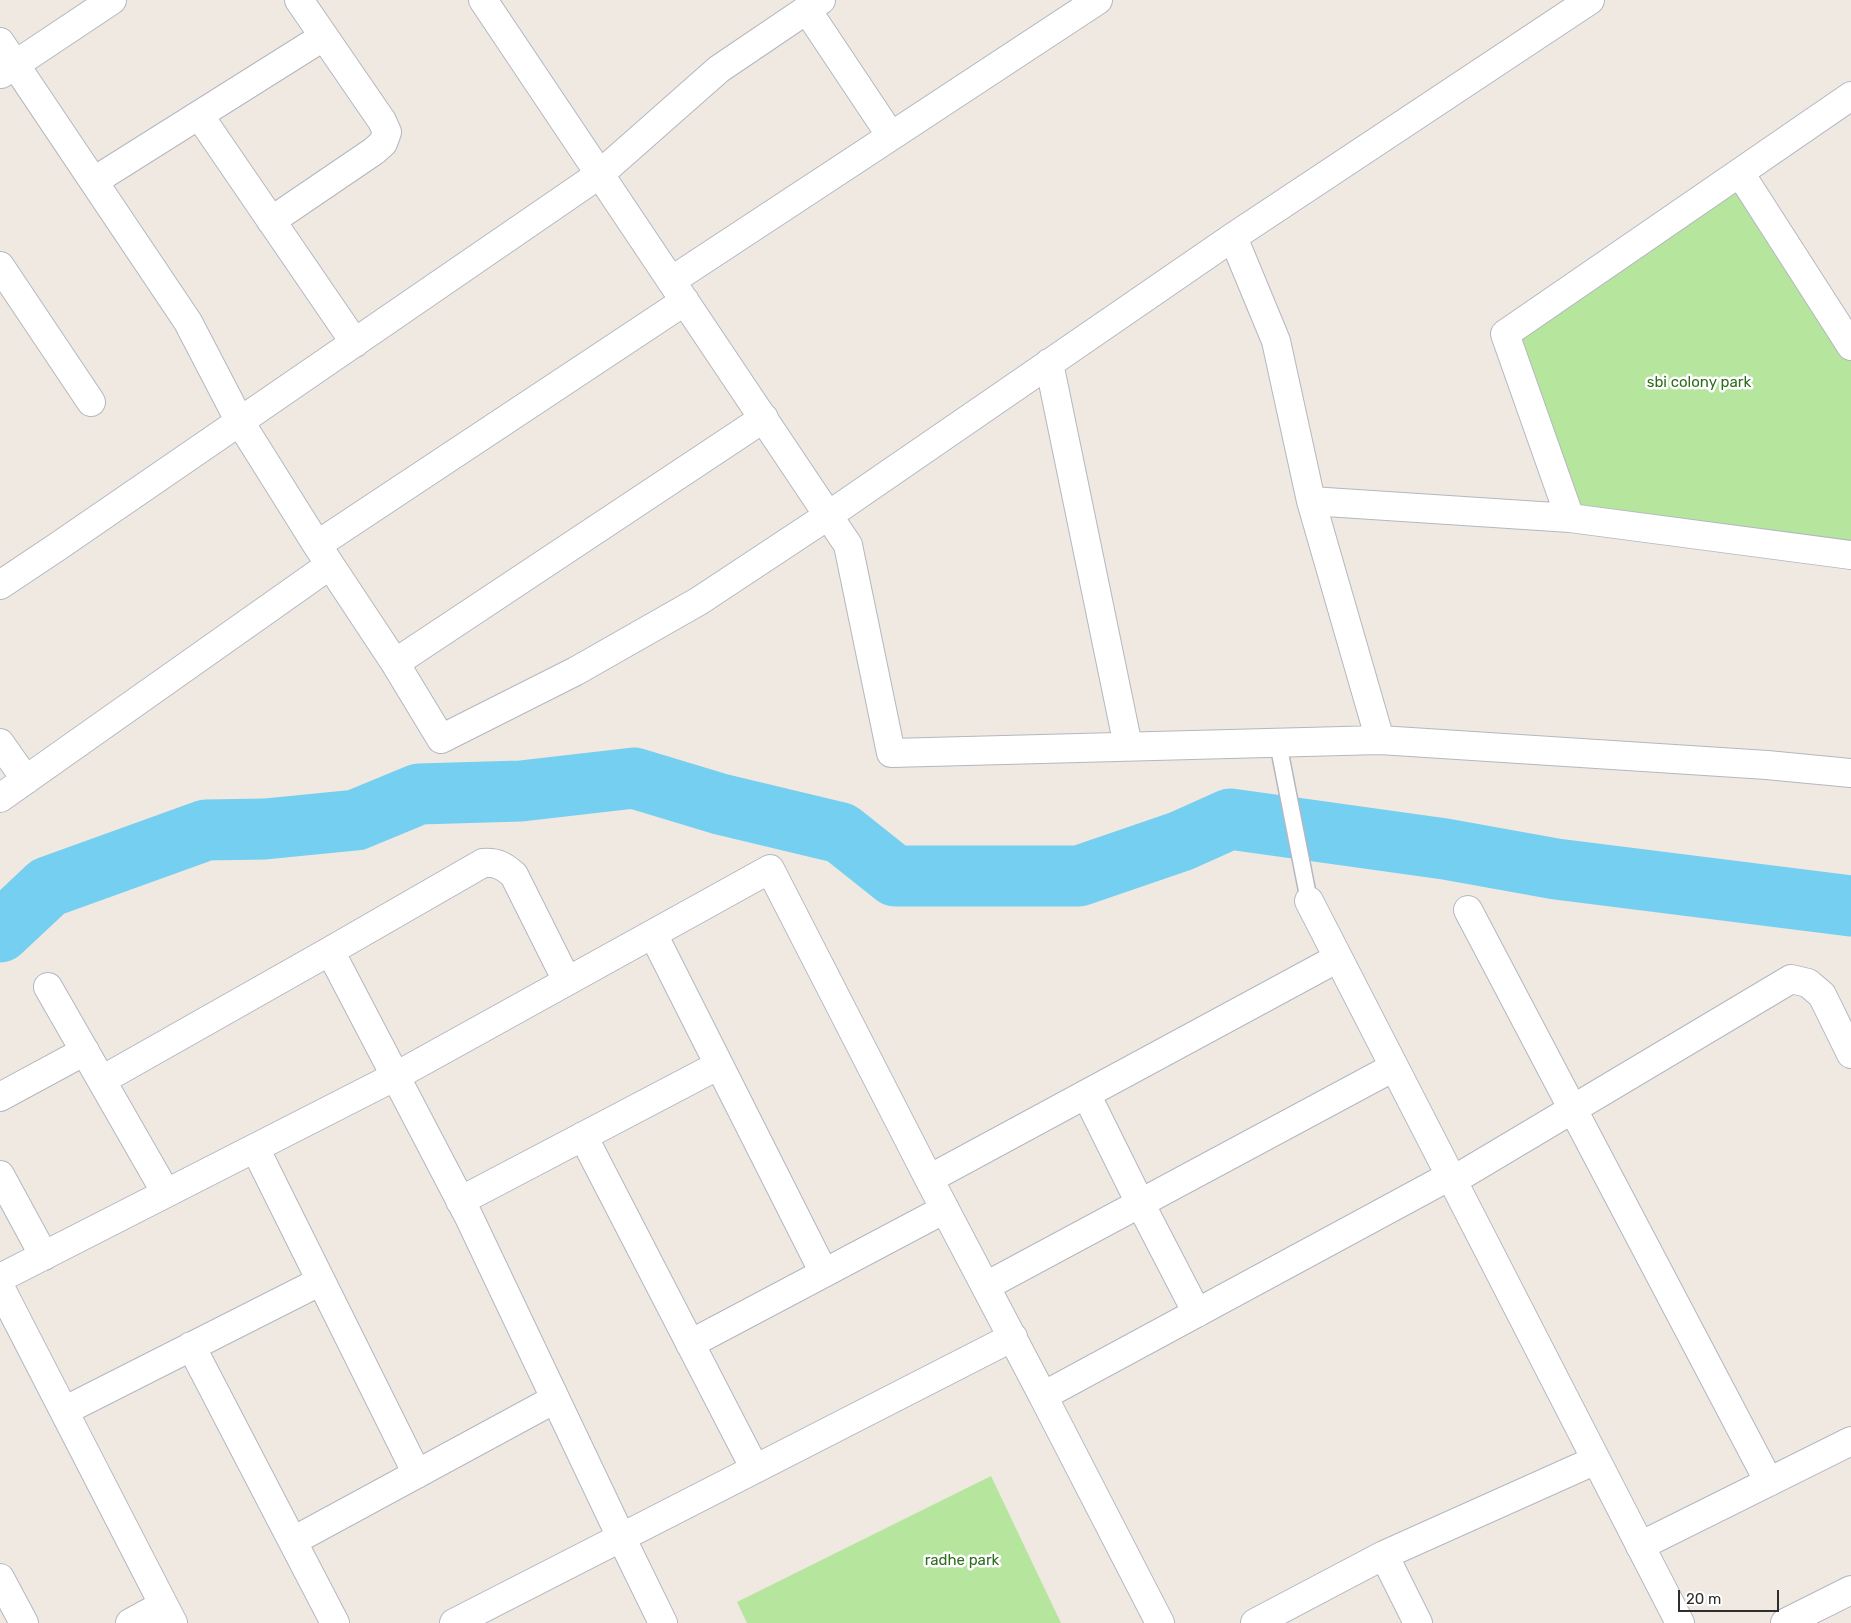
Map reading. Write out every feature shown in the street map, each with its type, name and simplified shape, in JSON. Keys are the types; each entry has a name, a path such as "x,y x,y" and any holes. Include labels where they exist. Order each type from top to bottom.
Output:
{"street":[{"path":"8,70 112,0"},
{"path":"272,221 374,151 383,143 387,132 382,121 299,0"},
{"path":"483,0 848,545 891,753 1380,740 1757,764 1851,773"},
{"path":"0,798 678,291 891,136 1098,0"},
{"path":"0,42 8,70 94,181 188,322 240,422 323,555 395,663 441,739 576,671 699,601 829,515 1233,237 1590,0"},
{"path":"0,585 600,174 719,69 814,5 891,136"},
{"path":"94,181 323,37"},
{"path":"1570,518 1505,334 1851,96"},
{"path":"198,115 355,343"},
{"path":"1740,173 1851,346"},
{"path":"1233,237 1276,340 1311,501 1380,740"},
{"path":"0,266 90,402"},
{"path":"1048,363 1128,746"},
{"path":"395,663 764,418"},
{"path":"1311,501 1570,518 1851,555"},
{"path":"0,743 26,780"},
{"path":"102,1080 483,863 494,862 504,867 514,876 567,981"},
{"path":"0,1278 396,1076 770,869 1160,1623"},
{"path":"1308,902 1680,1623"},
{"path":"1468,910 1769,1482"},
{"path":"653,934 824,1273"},
{"path":"330,951 460,1201 663,1623"},
{"path":"929,1179 1338,958"},
{"path":"1044,1396 1451,1178 1790,980 1808,983 1822,995 1851,1054"},
{"path":"48,988 166,1193"},
{"path":"0,1097 85,1051"},
{"path":"460,1201 719,1065"},
{"path":"986,1286 1394,1067"},
{"path":"1086,1094 1197,1313"},
{"path":"583,1136 755,1468"},
{"path":"255,1148 418,1474"},
{"path":"0,1175 44,1256"},
{"path":"690,1344 945,1208"},
{"path":"64,1411 321,1281"},
{"path":"0,1287 168,1614 130,1623"},
{"path":"454,1623 492,1614 620,1537 1013,1337"},
{"path":"191,1346 335,1623"},
{"path":"293,1541 555,1400"},
{"path":"1640,1546 1851,1441"},
{"path":"1255,1623 1384,1555 1596,1460"},
{"path":"1384,1555 1418,1623"},
{"path":"0,1578 24,1623"},
{"path":"1785,1623 1820,1616 1851,1590"}],"lane":[{"path":"1278,743 1308,902"}],"green space":[{"name":"sbi colony park","path":"1740,173 1851,342 1851,547 1563,523 1500,338"},
{"name":"radhe park","path":"991,1476 1061,1623 747,1623 737,1602"}],"waterway":[{"path":"0,932 48,887 206,830 265,829 356,820 419,794 521,791 634,778 720,804 841,833 895,876 1079,876 1181,841 1230,819 1445,849 1556,869 1851,906"}]}
